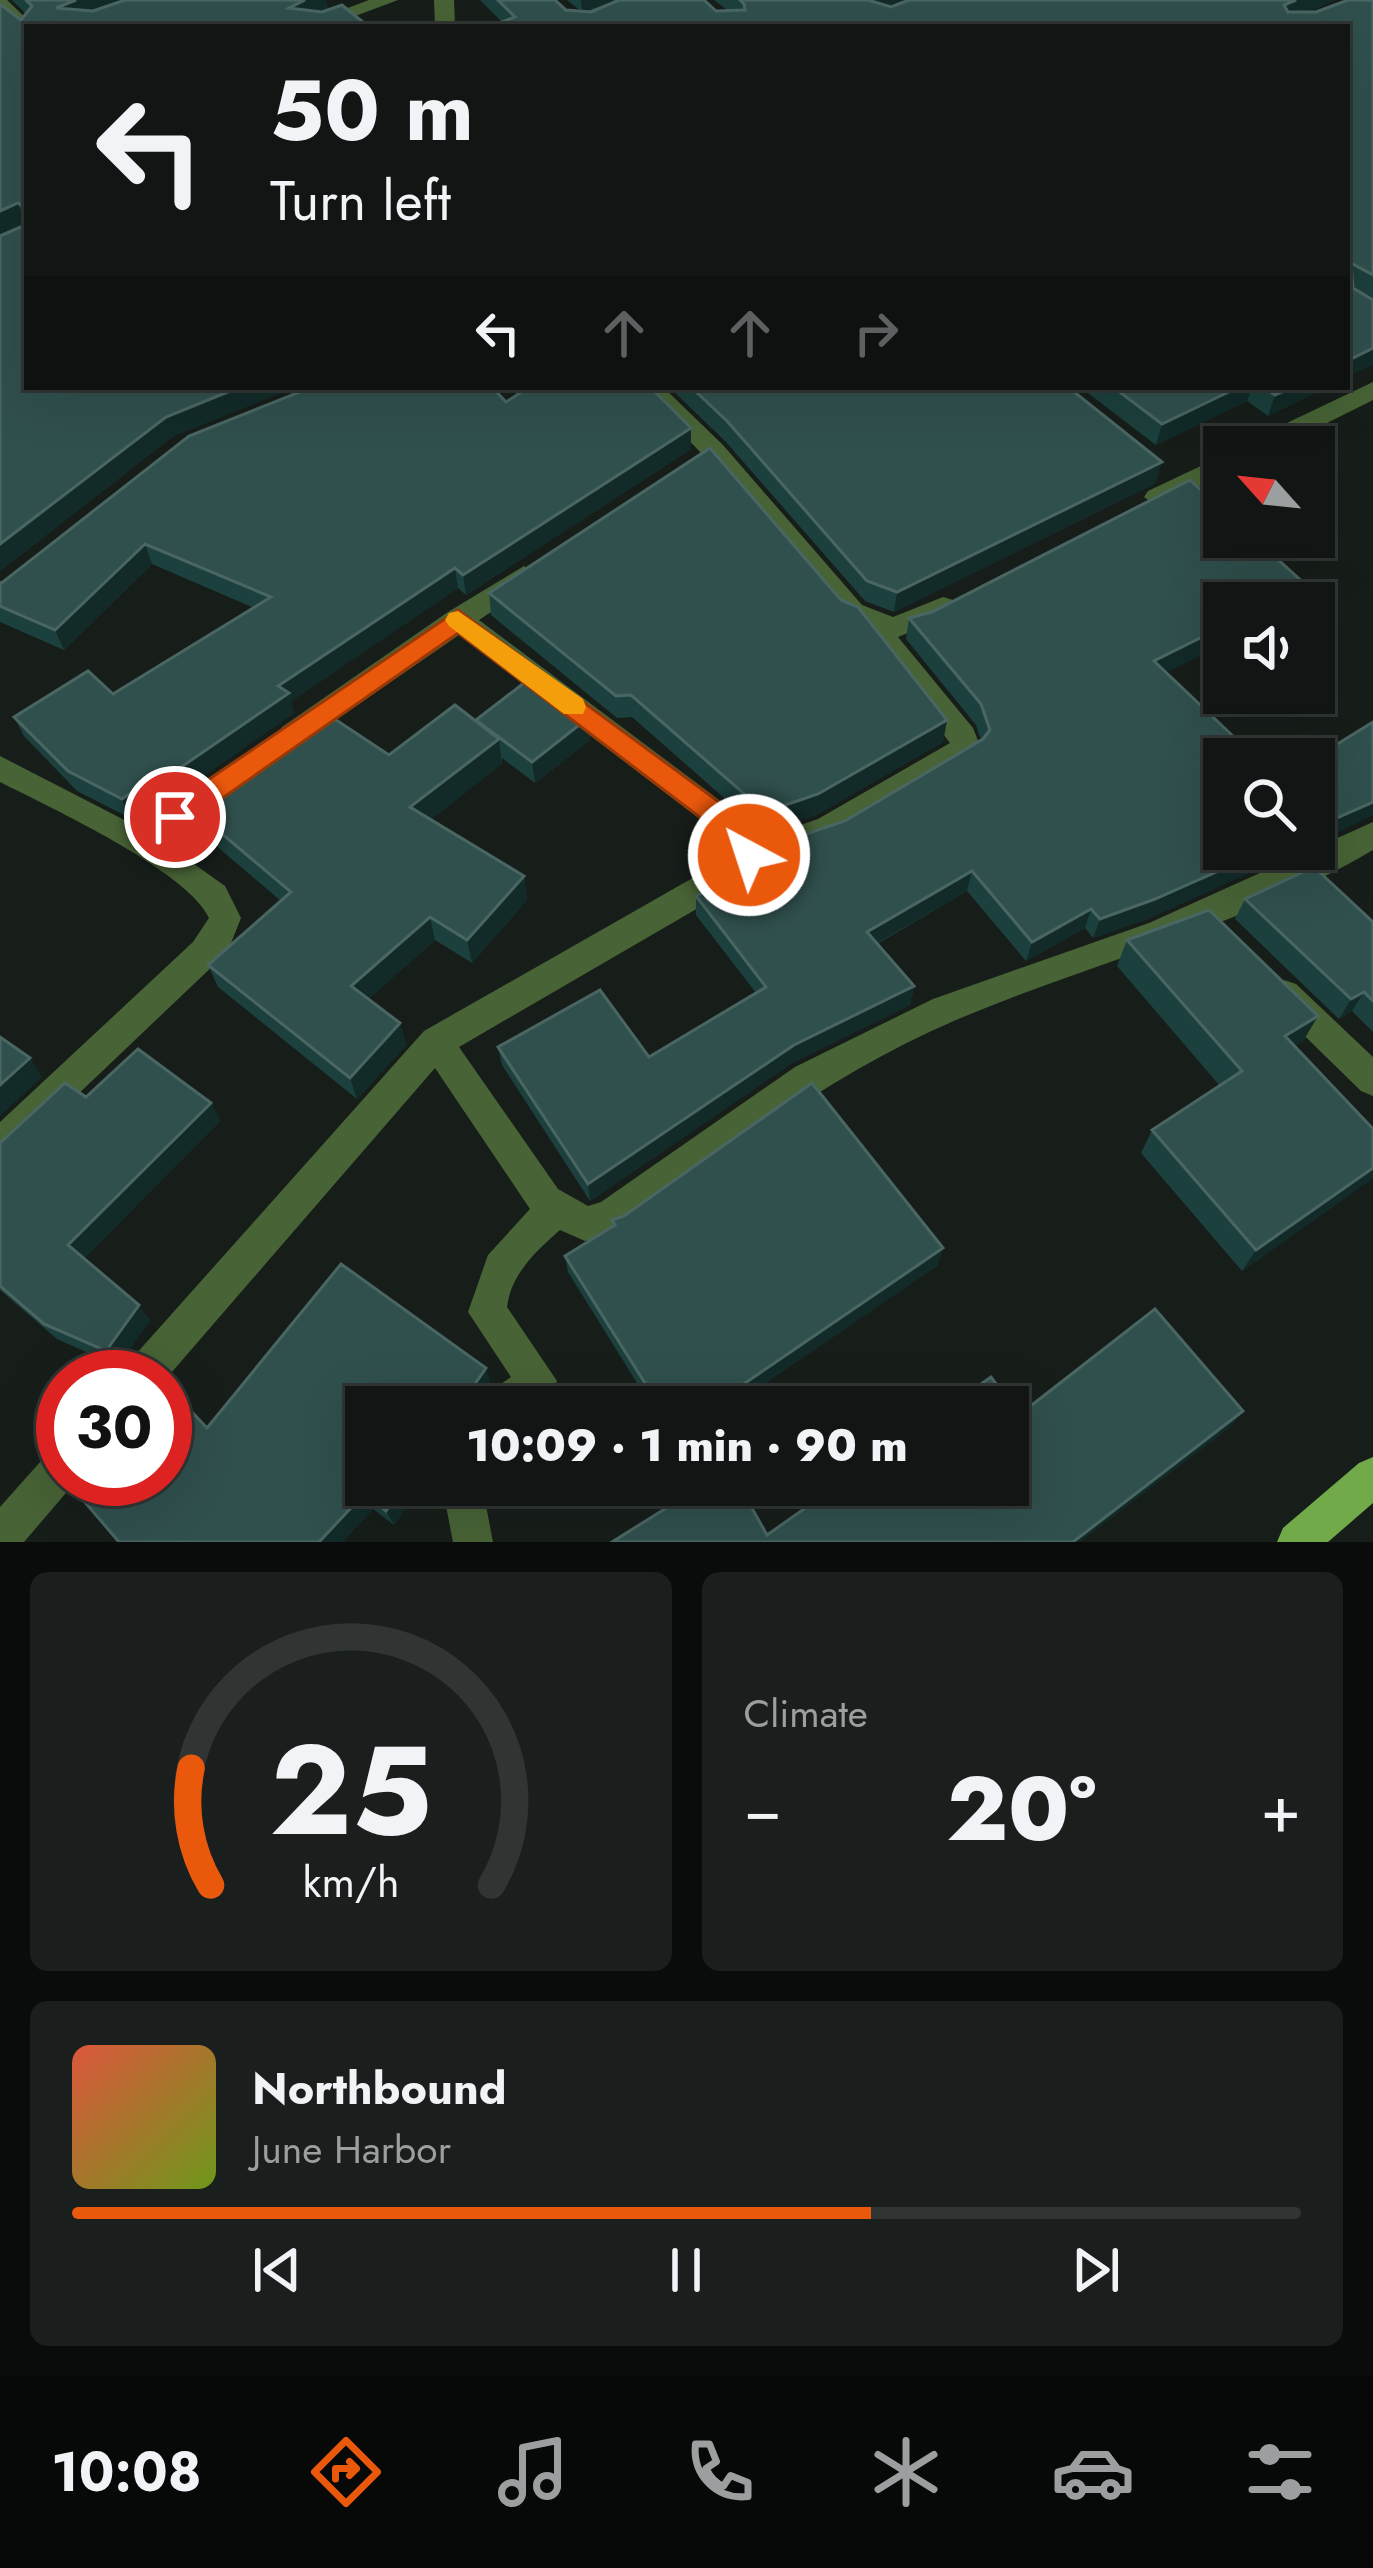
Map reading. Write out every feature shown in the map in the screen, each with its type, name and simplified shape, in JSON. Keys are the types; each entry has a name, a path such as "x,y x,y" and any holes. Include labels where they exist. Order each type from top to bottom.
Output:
{"main road":[{"path":"1297,1542 1373,1477"}],"street":[{"path":"317,24 388,0"},
{"path":"0,4 24,27"},
{"path":"652,390 704,458 852,612 893,628 916,622 977,590"},
{"path":"1300,426 1373,390"},
{"path":"1141,506 1173,478 1203,470"},
{"path":"271,750 556,555"},
{"path":"166,1350 436,1042 744,866 749,855 743,835 458,620"},
{"path":"749,855 829,829 966,748 963,736 870,622"},
{"path":"0,768 139,842 217,898 225,914 223,930 0,1144"},
{"path":"139,842 233,776"},
{"path":"436,1042 545,1201 585,1224 610,1217 807,1078 945,1009 1202,915 1337,856 1373,835"},
{"path":"1202,915 1373,1080"},
{"path":"531,1386 538,1381 487,1312 489,1288 508,1256 556,1210"},
{"path":"0,1538 36,1497"},
{"path":"466,1506 472,1542"}],"building":[{"path":"26,0 76,0 56,8 93,11 125,0 305,0 289,8 322,12 342,5 365,24 24,24 24,207 18,203 0,211 0,4 21,20 32,6"},
{"path":"498,0 555,0 566,10 591,12 619,0 704,0 716,11 745,10 740,0 868,0 891,7 909,0 1296,0 1284,5 1288,12 1316,12 1348,0 1373,0 1373,275 1351,263 1353,288 1373,300 1373,348 1350,360 1350,24 497,24 515,17"},
{"path":"24,207 24,390 233,390 166,417 0,544 0,236 23,226"},
{"path":"304,390 495,390 506,402 524,390 653,390 691,428 463,575 455,568 278,686 289,693 158,783 152,778 122,799 68,771 14,717 88,671 113,694 271,597 145,544 55,630 0,606 0,583 189,436"},
{"path":"694,390 1072,390 1162,462 897,592 867,581"},
{"path":"1117,390 1233,390 1162,424"},
{"path":"710,448 841,600 858,607 947,720 818,794 765,812 631,695 616,696 489,593"},
{"path":"1190,480 1203,492 1203,558 1276,558 1303,582 1203,582 1203,636 1154,661 1203,708 1203,714 1210,714 1235,738 1203,738 1203,870 1221,870 1100,919 1091,909 1032,942 972,871 867,932 914,986 794,1045 588,1184 498,1047 600,990 649,1057 766,987 696,896 797,841 794,838 845,821 983,739 990,730 981,704 909,618 932,612"},
{"path":"533,676 588,718 532,762 476,720"},
{"path":"455,705 499,739 410,807 524,876 467,940 430,917 351,986 400,1023 350,1078 208,965 291,892 184,802 318,708 389,755"},
{"path":"1373,722 1373,802 1335,819 1335,745"},
{"path":"1308,870 1317,870 1373,922 1373,1001 1364,992 1351,999 1245,899"},
{"path":"1209,910 1318,1016 1285,1036 1373,1129 1373,1168 1256,1250 1152,1130 1242,1071 1127,940"},
{"path":"0,1037 30,1058 0,1085"},
{"path":"138,1049 211,1103 68,1245 139,1305 107,1350 44,1324 0,1286 0,1143 65,1083 86,1097"},
{"path":"812,1083 943,1248 741,1386 647,1386 565,1256"},
{"path":"341,1264 486,1368 474,1386 345,1386 345,1506 353,1506 319,1542 119,1542 88,1506 192,1506 192,1412 207,1428"},
{"path":"1155,1309 1243,1411 1073,1542 612,1542 669,1506 751,1506 767,1535 808,1506 1029,1506 1029,1407"}],"slow traffic":[{"path":"458,620 573,707"}],"route":[{"path":"175,817 458,620 743,835 749,855"}]}
